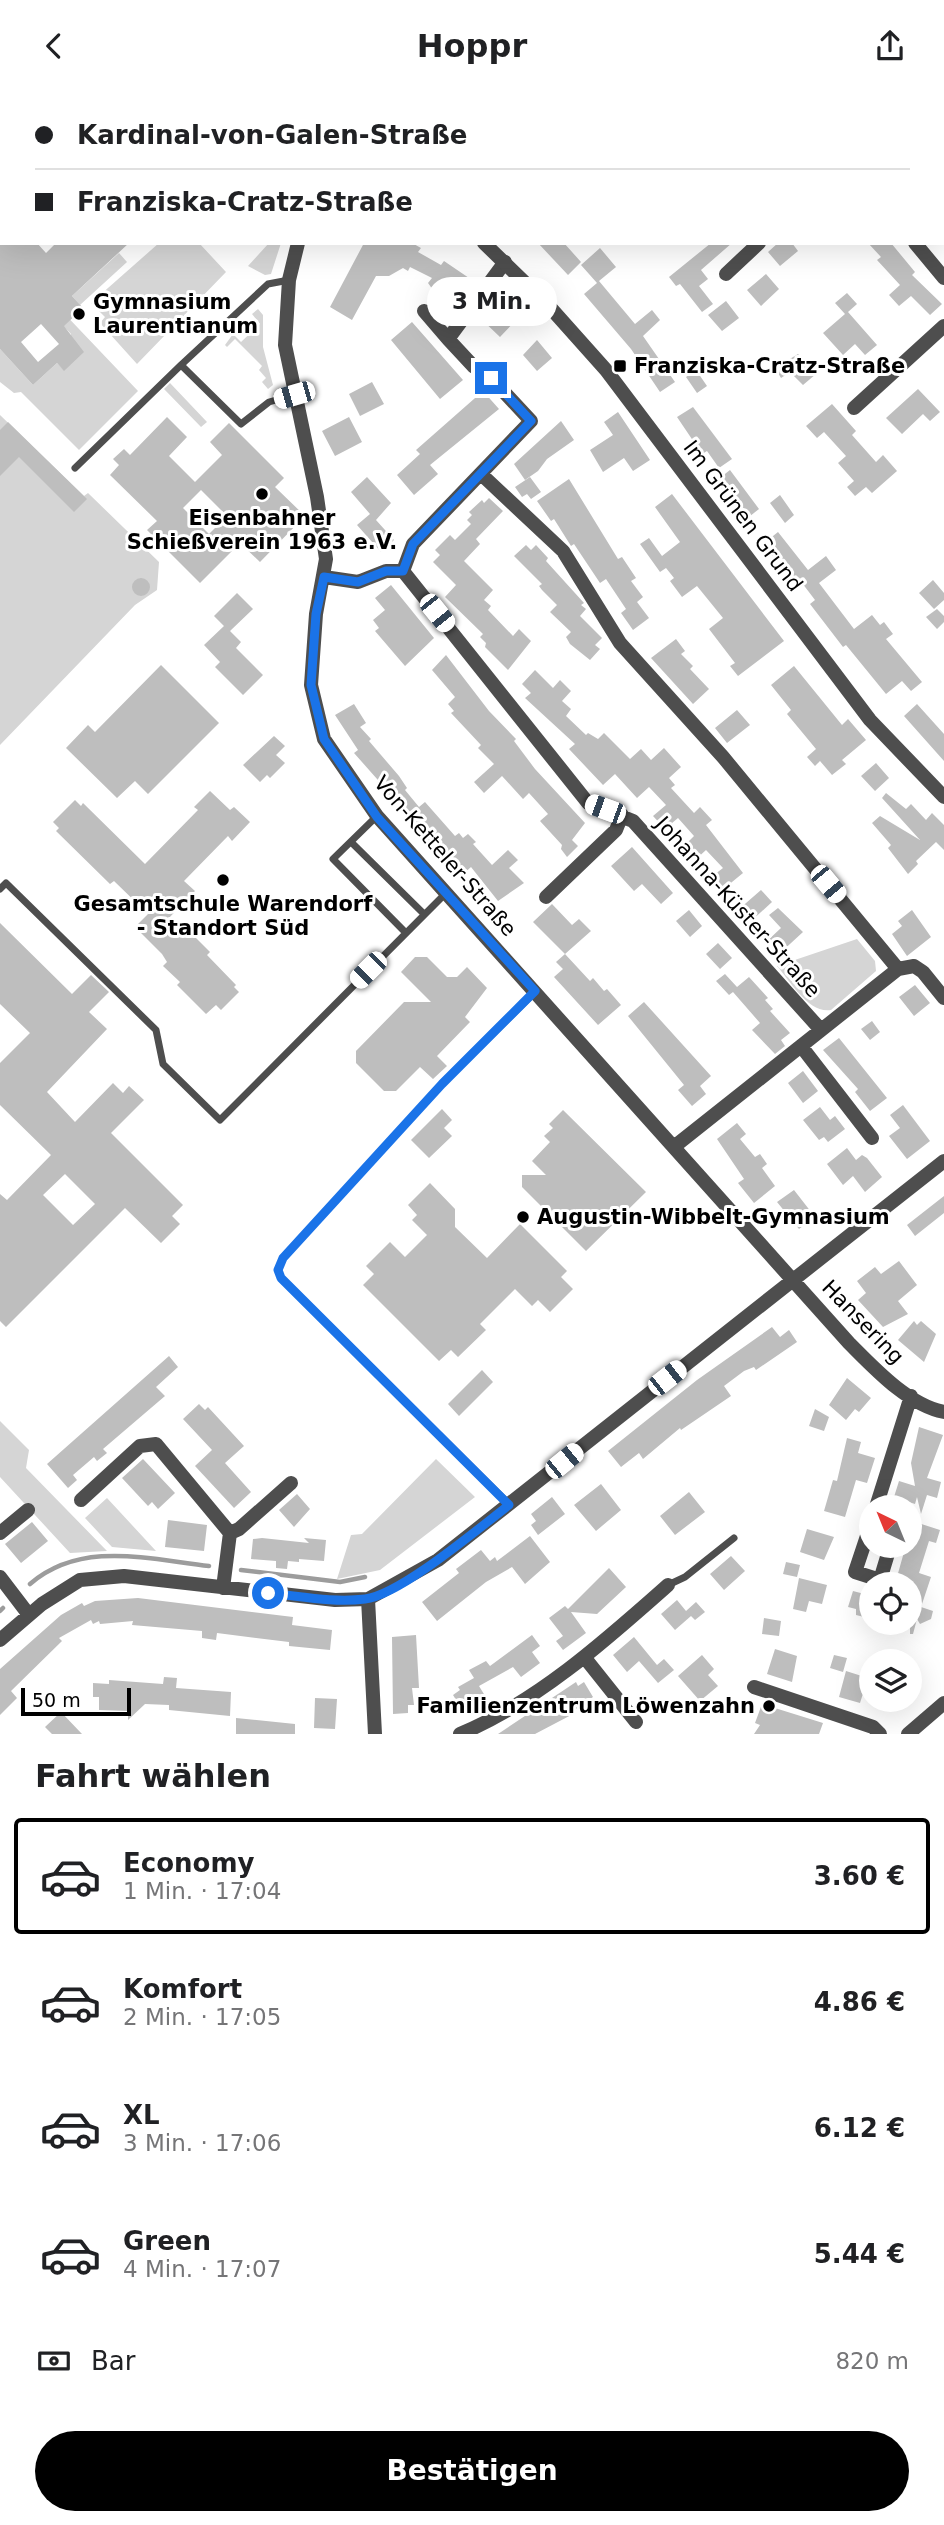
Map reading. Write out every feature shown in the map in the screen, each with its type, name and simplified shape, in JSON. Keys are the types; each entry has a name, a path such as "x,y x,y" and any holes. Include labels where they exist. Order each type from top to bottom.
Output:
{"street":[{"name":"Von-Ketteler-Straße","path":"298,245 289,280 285,345 323,525 326,559 316,614 311,685 324,739 377,817 792,1278"},
{"name":"Im Grünen Grund","path":"486,245 606,370 870,720 944,797"},
{"path":"726,274 757,245"},
{"path":"917,245 944,278"},
{"path":"448,339 505,262"},
{"path":"424,311 474,367"},
{"path":"854,408 944,326"},
{"path":"324,577 358,582 386,571 403,571 413,544 531,421 491,378"},
{"path":"481,474 563,551 620,643 723,757 898,969"},
{"name":"Johanna-Küster-Straße","path":"403,571 588,803 633,821 821,1030"},
{"name":"Johanna-Küster-Straße","path":"546,897 616,830 622,815"},
{"path":"675,1146 898,969 915,966 944,998"},
{"path":"801,1046 872,1138"},
{"path":"0,1640 29,1615 80,1580 124,1576 335,1600 368,1599 438,1560 792,1278 944,1161"},
{"name":"Hansering","path":"792,1278 878,1372 911,1396 944,1412"},
{"path":"880,1495 911,1396"},
{"path":"81,1500 140,1446 156,1444 230,1533 223,1588"},
{"path":"230,1533 239,1529 291,1483"},
{"path":"0,1533 28,1510"},
{"path":"861,1558 855,1572 880,1580 887,1558"},
{"path":"0,1577 29,1615"},
{"path":"460,1734 484,1729 585,1658 667,1585"},
{"path":"368,1599 375,1734"},
{"path":"585,1658 636,1722"},
{"path":"754,1687 873,1727 880,1734"},
{"path":"908,1734 944,1703"}],"lane":[{"path":"75,468 268,284 289,280"},
{"path":"181,365 241,425 269,402 294,395"},
{"path":"377,817 333,859 405,932"},
{"path":"351,842 424,914"},
{"path":"0,889 6,883 156,1030 163,1064 220,1120 446,892"},
{"path":"509,1505 281,1278 278,1270 283,1258 391,1140 535,991"},
{"path":"667,1585 685,1577 734,1538"}],"shaded area":[{"path":"157,245 201,245 226,272 137,364 100,323 105,317 91,303"},
{"path":"267,245 280,245 271,274 265,275 248,266"},
{"path":"119,253 127,262 80,305 72,296"},
{"path":"59,308 138,391 79,450 21,392 14,393 0,382 0,349 33,385 57,363 64,370 71,334 53,315"},
{"path":"258,309 263,315 263,347 273,385 268,389 262,382 266,378 259,370 262,366 235,339 227,347 225,345 233,334 241,342 260,324 252,314"},
{"path":"170,383 207,422 201,427 164,389"},
{"path":"0,415 84,496 88,493 159,562 157,590 135,605 0,745"},
{"path":"857,939 875,961 876,971 831,1010 823,1010 808,1002 777,966"},
{"path":"0,1421 29,1450 26,1468 107,1551 70,1553 0,1477"},
{"path":"436,1459 475,1497 380,1570 337,1579 351,1535 362,1534"},
{"path":"107,1498 156,1551 112,1547 85,1518"}],"building":[{"path":"0,245 39,245 46,253 54,245 127,245 72,296 83,308 64,326 84,352 64,371 57,363 33,385 0,349","holes":["41,324 59,344 38,362 21,342"]},
{"path":"363,245 416,245 421,248 418,252 441,265 444,261 469,278 453,301 433,290 428,283 432,278 410,267 408,271 403,268 389,276 376,276 352,320 330,307"},
{"path":"540,245 566,245 581,262 568,275"},
{"path":"709,245 730,245 701,270 708,279 699,286 713,304 702,312 680,284 676,286 669,277"},
{"path":"776,245 794,245 798,251 780,266 768,252"},
{"path":"870,245 893,245 915,272 912,275 942,304 930,315 911,296 899,306 889,295 900,285 877,260 881,257"},
{"path":"600,248 616,267 599,281 635,324 652,310 660,320 643,336 675,382 660,392 631,349 584,294 597,283 581,265"},
{"path":"766,274 779,289 761,306 747,290"},
{"path":"847,293 857,304 848,312 877,345 865,355 855,344 843,355 823,333 845,314 835,303"},
{"path":"497,296 519,317 500,337 478,316"},
{"path":"726,301 739,318 722,331 708,315"},
{"path":"412,322 463,380 440,399 391,340"},
{"path":"537,340 552,358 537,371 523,355"},
{"path":"798,354 816,374 803,385 790,372 781,378 775,368"},
{"path":"696,370 707,386 697,393 686,377"},
{"path":"372,382 384,404 360,416 349,394"},
{"path":"918,389 940,412 930,421 923,414 902,434 886,418"},
{"path":"483,391 499,409 430,465 438,474 414,495 397,475 420,454 416,450"},
{"path":"832,404 856,431 852,435 876,462 883,455 897,471 872,493 866,487 855,496 847,487 854,481 838,463 846,456 824,432 817,438 806,426"},
{"path":"693,407 732,459 719,468 707,451 702,454 677,417"},
{"path":"618,412 650,460 633,471 624,458 603,472 590,450 613,435 604,422"},
{"path":"167,417 187,437 169,456 195,482 222,455 210,442 229,423 284,478 275,487 305,516 260,562 240,543 200,583 147,530 157,521 110,475 119,465 113,459 124,449 130,455","holes":["201,490 227,516 209,534 183,508"]},
{"path":"349,417 362,442 335,456 322,431"},
{"path":"561,421 574,440 547,459 538,471 525,480 514,464"},
{"path":"8,422 87,499 74,512 19,457 0,476 0,430"},
{"path":"730,470 759,509 745,520 716,481"},
{"path":"367,477 391,503 376,520 394,540 381,552 357,525 370,514 351,492"},
{"path":"530,477 541,492 531,499 527,494 522,497 515,487"},
{"path":"569,479 618,559 622,557 636,578 631,581 643,597 637,602 649,618 633,630 621,613 626,609 606,579 600,583 574,544 571,546 554,519 551,521 537,501"},
{"path":"672,494 784,641 738,676 730,666 735,663 709,629 723,618 697,586 682,597 670,581 674,578 666,568 660,572 640,544 649,538 662,556 680,542 655,507"},
{"path":"780,495 794,515 785,523 770,503"},
{"path":"489,498 503,511 476,539 480,544 464,561 493,590 484,600 491,606 488,610 513,636 519,629 531,641 508,670 485,647 486,643 480,637 483,634 445,597 456,585 433,562 440,555 435,550 450,535 455,540 471,524 467,520 472,515 469,512 482,500 484,503"},
{"path":"778,532 808,570 826,556 836,570 819,583 854,629 872,615 880,625 884,622 893,634 886,639 922,682 911,691 902,681 886,694 846,645 843,647 810,604 815,600 796,575 791,579 763,544"},
{"path":"526,545 531,550 536,545 548,558 546,561 584,603 581,605 586,609 580,616 602,638 595,645 600,649 590,660 570,644 566,637 571,632 550,612 557,605 539,586 542,584 514,556"},
{"path":"137,578 145,578 150,587 148,594 137,596 132,591 132,583"},
{"path":"933,580 944,593 944,600 934,609 919,593"},
{"path":"391,585 434,638 405,666 375,631 379,628 373,620 385,610 375,598"},
{"path":"237,593 253,609 230,631 241,642 236,648 263,675 243,695 215,667 220,662 204,645 224,626 214,616"},
{"path":"937,609 944,616 944,622 937,629 926,617"},
{"path":"676,639 685,651 681,654 693,666 690,669 709,689 693,704 651,658"},
{"path":"446,655 489,711 516,739 514,741 535,769 585,823 572,840 578,846 567,857 561,849 562,845 540,821 548,814 529,793 523,799 502,776 484,793 474,782 494,764 478,748 481,745 451,713 454,711 448,704 455,697 432,670"},
{"path":"161,665 219,723 148,794 135,781 117,798 66,748 88,725 95,732"},
{"path":"794,666 842,725 848,719 866,740 842,760 846,764 832,775 820,761 815,766 807,757 816,749 787,714 791,710 771,685"},
{"path":"535,670 553,688 560,680 571,691 562,701 571,709 566,716 586,735 588,733 598,739 604,733 630,759 641,749 651,760 664,748 681,767 669,778 675,785 671,788 694,813 700,807 712,820 706,825 743,873 721,891 710,878 723,868 706,850 694,861 682,848 694,836 678,818 665,829 653,816 666,805 649,787 637,798 615,774 603,785 569,749 575,744 525,698 531,693 522,684"},
{"path":"354,704 366,723 360,727 399,776 407,788 405,790 419,807 425,802 455,836 459,833 463,838 468,834 476,842 473,844 492,865 508,850 518,860 509,868 524,883 498,901 471,867 460,877 354,753 358,750 335,715"},
{"path":"917,704 944,734 944,761 904,716"},
{"path":"737,710 750,725 727,743 715,728"},
{"path":"274,736 285,746 276,755 285,763 270,778 267,775 260,782 243,765"},
{"path":"876,763 889,778 875,791 861,776"},
{"path":"210,791 230,810 234,807 250,822 232,841 228,836 184,881 195,891 167,920 185,937 190,932 210,952 207,955 236,985 234,987 239,992 221,1010 216,1005 206,1014 177,985 180,982 163,966 167,962 162,954 135,927 148,914 114,881 110,884 56,831 59,828 53,822 75,800 81,806 83,803 145,864 198,810 194,807"},
{"path":"886,793 906,809 911,804 926,820 932,813 944,825 944,850 936,842 916,861 918,864 908,874 888,848 891,845 872,823 880,816 920,840 882,798"},
{"path":"632,847 673,893 661,904 642,884 634,891 611,866"},
{"path":"761,890 772,902 749,923 738,910"},
{"path":"552,904 572,925 579,919 591,931 565,954 533,922"},
{"path":"778,908 803,932 778,955 766,942 781,928 769,915"},
{"path":"689,910 702,926 690,937 676,921"},
{"path":"912,910 931,937 907,956 892,934 902,926 898,921"},
{"path":"0,923 72,994 91,975 109,992 89,1012 107,1029 47,1092 75,1122 113,1083 123,1093 129,1086 144,1100 111,1133 183,1205 172,1216 180,1224 161,1243 125,1208 6,1327 0,1321 0,1194 7,1200 51,1155 0,1105 0,1063 30,1033 0,1004","holes":["65,1174 95,1204 73,1225 43,1195"]},
{"path":"718,943 732,958 720,969 706,954"},
{"path":"565,954 590,981 593,978 621,1005 598,1025 554,977 563,969 556,962"},
{"path":"415,957 427,957 447,977 457,977 467,967 487,988 465,1017 470,1022 437,1056 447,1066 433,1079 420,1067 396,1091 384,1091 356,1063 356,1051 404,1002 431,1002 401,972"},
{"path":"725,974 737,987 749,977 768,998 765,1000 773,1009 770,1011 790,1033 781,1040 785,1046 775,1054 752,1030 760,1023 733,992 729,995 716,981"},
{"path":"915,985 930,1003 914,1016 899,997"},
{"path":"644,1002 711,1076 700,1086 706,1094 692,1106 678,1090 684,1085 628,1016"},
{"path":"872,1021 880,1032 870,1040 861,1029"},
{"path":"839,1038 887,1098 870,1111 855,1092 858,1089 823,1050"},
{"path":"803,1071 818,1091 803,1103 788,1083"},
{"path":"903,1105 930,1141 907,1159 889,1136 900,1128 890,1115"},
{"path":"820,1107 830,1120 835,1116 845,1129 828,1142 824,1137 819,1140 803,1120"},
{"path":"442,1109 452,1120 444,1128 452,1136 429,1158 411,1140"},
{"path":"563,1110 646,1192 586,1251 522,1187 522,1175 546,1175 532,1161 550,1142 544,1136 553,1128 549,1124"},
{"path":"737,1123 746,1134 740,1139 755,1157 760,1154 767,1164 762,1168 775,1186 754,1203 738,1183 744,1179 717,1139"},
{"path":"847,1148 856,1160 862,1155 867,1158 882,1177 865,1192 853,1176 843,1185 827,1164"},
{"path":"430,1183 455,1209 455,1227 487,1258 520,1224 567,1271 561,1277 573,1289 550,1312 538,1300 532,1306 515,1289 480,1324 486,1330 458,1357 451,1350 439,1361 363,1285 374,1274 366,1266 390,1242 405,1257 427,1235 412,1220 417,1215 408,1205"},
{"path":"794,1190 815,1217 799,1229 777,1202"},
{"path":"944,1196 944,1213 915,1236 907,1225"},
{"path":"899,1261 917,1285 898,1301 908,1314 883,1327 858,1300 866,1293 857,1281 875,1267 881,1274"},
{"path":"914,1321 917,1325 921,1321 936,1334 924,1362 898,1340"},
{"path":"772,1327 780,1337 789,1330 797,1342 756,1370 754,1367 744,1371 724,1386 731,1396 681,1430 680,1428 643,1459 639,1453 621,1467 608,1451 697,1380"},
{"path":"169,1356 178,1367 156,1387 165,1396 103,1449 107,1453 97,1461 94,1457 73,1475 77,1480 68,1488 47,1464"},
{"path":"482,1370 493,1382 459,1416 448,1404"},
{"path":"847,1378 871,1398 859,1412 855,1409 846,1420 829,1405"},
{"path":"199,1404 205,1410 208,1407 244,1446 225,1463 251,1492 234,1508 195,1466 212,1450 183,1419"},
{"path":"815,1409 829,1417 824,1431 809,1426"},
{"path":"919,1427 943,1435 927,1478 941,1482 937,1498 927,1495 922,1511 922,1495 895,1495 899,1481 915,1486 911,1463"},
{"path":"847,1438 861,1442 858,1453 875,1458 867,1483 856,1480 845,1517 824,1511 833,1480 837,1481"},
{"path":"143,1459 175,1493 158,1509 152,1502 148,1506 122,1478"},
{"path":"601,1484 621,1510 596,1531 574,1505"},
{"path":"689,1492 705,1512 675,1535 660,1516"},
{"path":"297,1494 310,1509 294,1527 279,1510"},
{"path":"552,1497 565,1514 538,1535 531,1525 536,1521 531,1514"},
{"path":"168,1520 207,1525 204,1551 165,1547"},
{"path":"32,1522 48,1541 21,1563 5,1544"},
{"path":"922,1524 940,1530 936,1543 929,1541 919,1572 898,1572 902,1558 922,1558"},
{"path":"807,1529 834,1537 824,1560 800,1552"},
{"path":"530,1536 550,1562 525,1584 512,1567 486,1582 437,1621 422,1602 459,1573 456,1569 481,1550 490,1561 495,1557 497,1561"},
{"path":"304,1538 326,1540 324,1561 288,1561 287,1569 276,1568 276,1561 251,1559 253,1539 309,1543"},
{"path":"731,1556 745,1571 724,1590 710,1574"},
{"path":"786,1562 800,1565 797,1577 783,1574"},
{"path":"609,1568 626,1587 597,1614 571,1612 586,1633 563,1650 556,1641 563,1636 549,1618 565,1606 568,1609"},
{"path":"922,1574 931,1577 922,1604"},
{"path":"799,1578 827,1585 822,1604 809,1601 806,1612 793,1609"},
{"path":"853,1591 859,1593 859,1616 856,1615 856,1609 848,1607"},
{"path":"138,1598 293,1617 292,1625 332,1630 330,1650 289,1646 289,1642 217,1633 216,1640 202,1638 202,1631 132,1625 133,1621 100,1624 99,1621 93,1624 91,1620 59,1638 62,1641 11,1691 17,1698 0,1715 0,1669 61,1615 82,1603 84,1606 95,1601"},
{"path":"677,1600 686,1611 696,1602 705,1612 695,1620 691,1616 675,1630 661,1614"},
{"path":"922,1607 933,1611 931,1619 922,1623"},
{"path":"764,1618 781,1621 779,1636 762,1634"},
{"path":"416,1635 419,1688 412,1688 414,1705 408,1705 408,1713 393,1714 392,1637"},
{"path":"532,1635 540,1646 532,1652 540,1663 521,1677 513,1667 479,1686 487,1699 464,1713 453,1695 460,1690 458,1687 474,1678 469,1670 486,1661 490,1666"},
{"path":"634,1637 657,1665 664,1659 674,1670 658,1683 639,1661 627,1672 613,1655"},
{"path":"775,1649 797,1656 792,1682 767,1674"},
{"path":"702,1655 714,1669 708,1675 718,1686 700,1701 678,1676"},
{"path":"834,1655 847,1658 843,1672 830,1668"},
{"path":"846,1671 859,1675 859,1703 839,1697"},
{"path":"164,1677 177,1678 176,1688 231,1692 230,1716 169,1710 169,1705 145,1704 128,1720 128,1711 99,1710 99,1697 93,1697 93,1683 109,1684 109,1680 163,1684"},
{"path":"576,1682 578,1686 584,1682 593,1697 573,1711 575,1713 535,1734 498,1734"},
{"path":"315,1698 337,1699 335,1729 314,1728"},
{"path":"762,1704 823,1723 819,1734 754,1734 760,1725 755,1723"},
{"path":"61,1712 82,1734 52,1734 45,1727"},
{"path":"236,1718 295,1724 295,1734 236,1734"}],"waterway":[{"path":"30,1584 50,1570 93,1557 139,1557 209,1566"},
{"path":"241,1570 340,1582 365,1577"},
{"path":"0,1611 3,1608"}],"place":[{"name":"Gymnasium Laurentianum","path":"79,314"},
{"name":"Franziska-Cratz-Straße","path":"620,366"},
{"name":"Eisenbahner Schießverein 1963 e.V.","path":"262,494"},
{"name":"Gesamtschule Warendorf - Standort Süd","path":"223,880"},
{"name":"Augustin-Wibbelt-Gymnasium","path":"523,1217"},
{"name":"Familienzentrum Löwenzahn","path":"769,1706"}],"route":[{"path":"268,1593 335,1600 368,1599 403,1582 438,1560 509,1505 281,1278 278,1270 283,1258 442,1084 535,991 377,817 324,739 311,685 316,614 324,577 358,582 386,571 403,571 413,544 531,421 491,378"}]}
